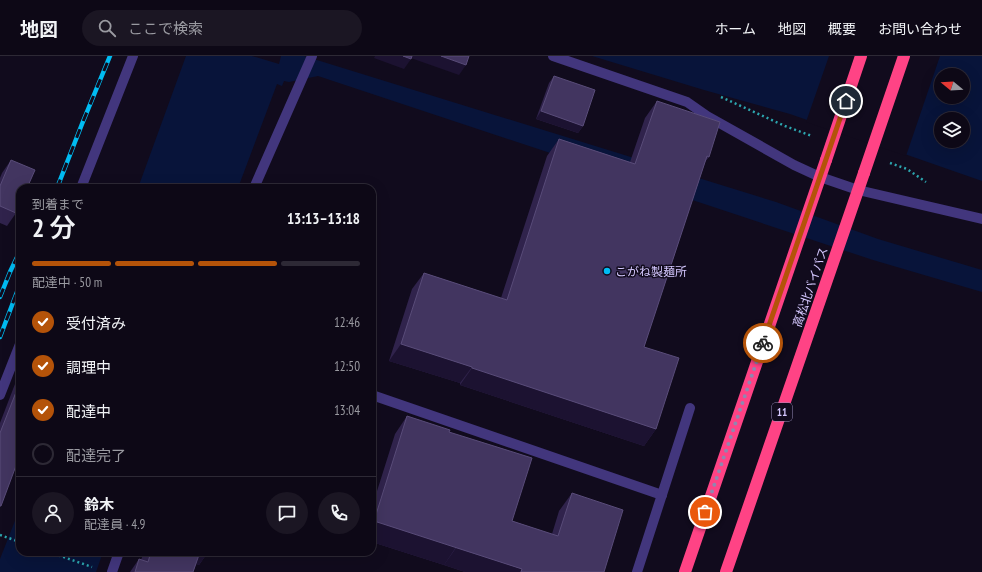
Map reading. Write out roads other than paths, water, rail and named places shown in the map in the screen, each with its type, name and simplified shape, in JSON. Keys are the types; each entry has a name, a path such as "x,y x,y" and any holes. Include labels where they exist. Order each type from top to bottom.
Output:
{"highway":[{"path":"685,572 861,56"},
{"name":"高松北バイパス","path":"726,572 904,56"}],"street":[{"path":"83,184 133,56"},
{"path":"256,184 312,56"},
{"path":"553,56 687,102 707,116 794,165 820,177 858,190 982,219"},
{"path":"0,395 16,354"},
{"path":"376,396 662,494"},
{"path":"637,572 690,408"},
{"path":"112,572 118,556"}],"water":[{"path":"186,56 252,56 279,64 281,56 304,56 776,202 878,239 982,270 982,292 873,260 318,76 289,82 284,81 282,86 277,84 240,184 139,184"},
{"path":"592,56 982,56 982,181 790,114"},
{"path":"16,518 16,556 102,556 96,572 0,572 0,559"}],"railway":[{"path":"59,184 110,56"},
{"path":"0,297 16,259"},
{"path":"0,337 16,295"}],"place":[{"name":"こがね製麺所","path":"607,271"}]}
